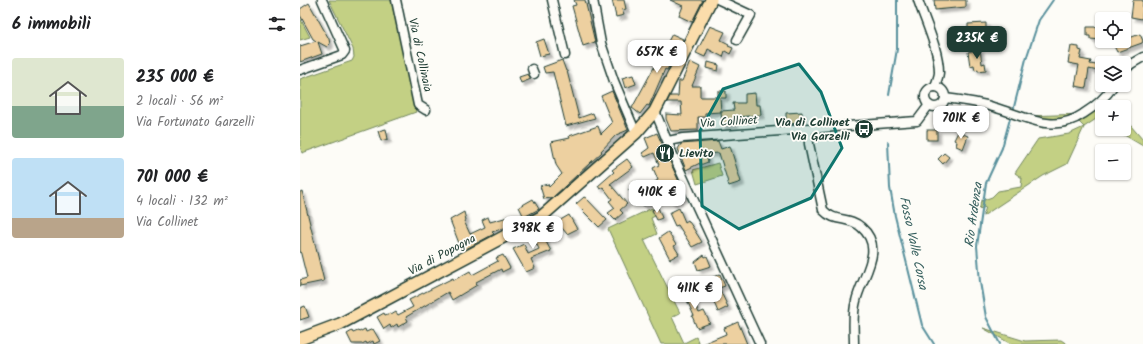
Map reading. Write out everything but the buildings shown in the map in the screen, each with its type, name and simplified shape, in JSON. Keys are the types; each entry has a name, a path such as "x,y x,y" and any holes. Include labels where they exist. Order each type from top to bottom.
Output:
{"main road":[{"name":"Via di Popogna","path":"300,339 340,324 536,221 636,133 655,111 711,0"}],"street":[{"path":"300,70 342,56 345,51 322,0"},
{"name":"Via di Collinaia","path":"396,0 418,105 426,110"},
{"path":"552,0 564,57"},
{"path":"593,0 601,43 614,81 636,133"},
{"path":"719,0 751,15 737,40"},
{"path":"918,0 932,41 938,67 939,73 935,87"},
{"path":"1131,64 1143,57"},
{"path":"935,87 941,89 945,98 940,105 934,107 929,105 926,100 926,93 929,88 935,87"},
{"path":"945,98 992,106 1048,124 1059,125 1070,123 1100,102 1108,92"},
{"name":"Via Collinet","path":"668,141 683,138 917,121 929,105"},
{"path":"655,111 712,245 760,344"},
{"path":"808,128 809,144 823,210 828,216 836,219 849,220 861,227 868,235 872,248 873,257 855,307 854,344"}],"highlighted area":[{"path":"799,64 821,92 842,148 811,198 739,229 702,206 700,131 723,89"}],"green space":[{"path":"329,0 391,0 416,112 302,153 300,146 300,79 352,61 354,57 353,49"},
{"path":"300,18 310,37 300,40"},
{"path":"1095,109 1095,120 1084,127 1078,121 1067,127 1042,128 1028,116 1083,114"},
{"path":"1131,126 1143,140 1143,146 1126,136 1131,136"},
{"path":"1084,127 1067,164 1043,176 983,216 986,207 979,209 981,201 992,197 998,191 1021,187 1022,178 1015,173 1038,139 1069,134"},
{"path":"718,163 722,176 697,184 693,170"},
{"path":"652,208 655,216 651,218 657,234 644,240 680,313 672,317 684,343 696,337 699,344 661,344 608,229"},
{"path":"983,328 1025,341 1061,340 1067,344 1011,344"}],"waterway":[{"name":"Fosso Valle Corsa","path":"889,95 897,49 897,0"},
{"name":"Rio Ardenza","path":"1013,111 1026,59 1039,20 1053,0"},
{"name":"Rio Ardenza","path":"1000,344 986,317 980,282 977,246 986,183 1002,148 1011,115"},
{"name":"Fosso Valle Corsa","path":"888,142 890,188 895,216 922,325 934,344"}],"place":[{"name":"Via di Collinet Via Garzelli","path":"864,129"},
{"name":"Lievito","path":"665,153"}]}
